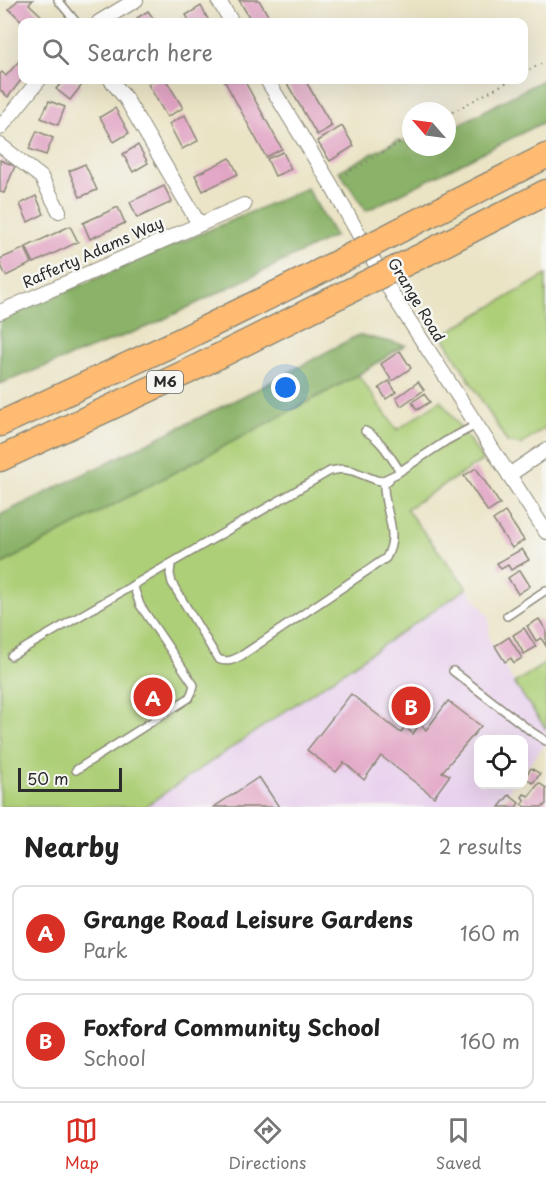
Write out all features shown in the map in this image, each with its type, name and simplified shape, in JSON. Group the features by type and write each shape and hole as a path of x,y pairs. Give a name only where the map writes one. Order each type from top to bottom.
{"highway":[{"name":"M6","path":"0,424 177,342 546,156"},
{"name":"M6","path":"0,459 191,370 546,192"}],"street":[{"path":"106,18 136,0"},
{"path":"218,0 229,18"},
{"path":"2,121 35,84"},
{"path":"114,84 126,99 199,224"},
{"name":"Grange Road","path":"269,84 330,183 394,297 546,532"},
{"path":"0,145 41,177 59,211"},
{"name":"Rafferty Adams Way","path":"0,312 244,205"},
{"path":"509,475 546,450"}],"lane":[{"path":"58,0 73,18"},
{"path":"171,564 172,583 218,659 230,661 242,656 386,558 392,542 392,527 383,492 384,484 446,441 476,424"},
{"path":"365,431 382,445 398,473"},
{"path":"11,656 330,471 342,469 353,471 381,481 398,473"},
{"path":"76,770 189,698 192,692 194,685 140,605 133,585"},
{"path":"507,616 546,590"},
{"path":"453,671 546,741"}],"path":[{"path":"528,71 546,61"},
{"path":"456,111 504,84"},
{"path":"330,183 402,141"}],"shaded area":[{"path":"467,588 489,617 489,640 514,683 546,729 546,743 528,766 528,735 474,735 474,789 510,789 495,807 144,807"}],"green space":[{"path":"546,78 546,121 366,211 339,171 398,140 402,141 402,156 456,156 456,126"},
{"path":"307,188 335,236 152,325 0,384 0,320"},
{"path":"546,275 546,427 521,445 507,442 442,335"},
{"path":"358,335 405,345 358,375 0,565 0,515 264,386"},
{"path":"358,375 397,430 441,400 483,460 406,509 467,588 144,807 0,807 0,565"},
{"path":"546,663 546,729 514,683"}],"building":[{"path":"18,0 33,0 29,4 44,18 19,18 9,9"},
{"path":"239,0 259,0 270,18 250,18"},
{"path":"201,6 207,18 188,18 186,15"},
{"path":"148,11 153,18 137,18"},
{"path":"18,62 18,84 8,97 0,90 0,74 2,72 6,76"},
{"path":"60,84 82,85 70,100 56,89"},
{"path":"148,84 168,84 183,108 167,117"},
{"path":"226,84 246,84 282,149 266,157"},
{"path":"287,84 307,84 332,126 317,135"},
{"path":"49,101 65,107 58,125 41,118"},
{"path":"115,108 129,133 114,142 100,117"},
{"path":"185,115 198,141 182,149 169,124"},
{"path":"342,126 354,146 330,161 317,141"},
{"path":"37,131 53,138 46,155 29,149"},
{"path":"138,145 148,163 133,172 123,154"},
{"path":"283,152 291,169 275,176 267,159"},
{"path":"230,158 238,174 203,191 195,175"},
{"path":"0,160 15,166 4,193 0,192"},
{"path":"85,164 97,190 80,197 69,171"},
{"path":"164,186 172,202 137,218 130,202"},
{"path":"36,196 44,214 28,222 20,204"},
{"path":"118,207 125,223 90,239 83,223"},
{"path":"70,226 78,242 34,263 26,247"},
{"path":"25,248 32,263 6,276 0,259"},
{"path":"400,351 411,368 392,381 381,364"},
{"path":"389,381 396,392 386,399 379,388"},
{"path":"418,382 424,390 401,406 396,398"},
{"path":"424,394 430,402 417,410 412,402"},
{"path":"476,468 500,504 488,512 464,476"},
{"path":"505,512 524,540 512,548 493,520"},
{"path":"522,549 529,560 511,570 508,565 501,569 497,563"},
{"path":"520,570 530,586 518,594 508,578"},
{"path":"539,619 546,630 546,646 541,638 536,641 527,626"},
{"path":"524,628 536,647 524,654 513,635"},
{"path":"509,637 522,658 514,663 511,658 505,662 495,646"},
{"path":"351,694 401,733 405,726 413,734 420,723 426,730 448,701 481,726 442,772 450,775 434,797 381,756 364,780 344,762 336,772 307,750"},
{"path":"531,768 540,774 533,783 528,779"},
{"path":"259,777 279,807 214,807"},
{"path":"539,783 546,788 546,804 543,807 526,807 522,804 525,801 522,797 524,794 529,796"},
{"path":"509,795 519,803 516,807 499,807"}],"place":[{"name":"Grange Road Leisure Gardens","path":"153,697"},
{"name":"Foxford Community School","path":"411,706"}]}
